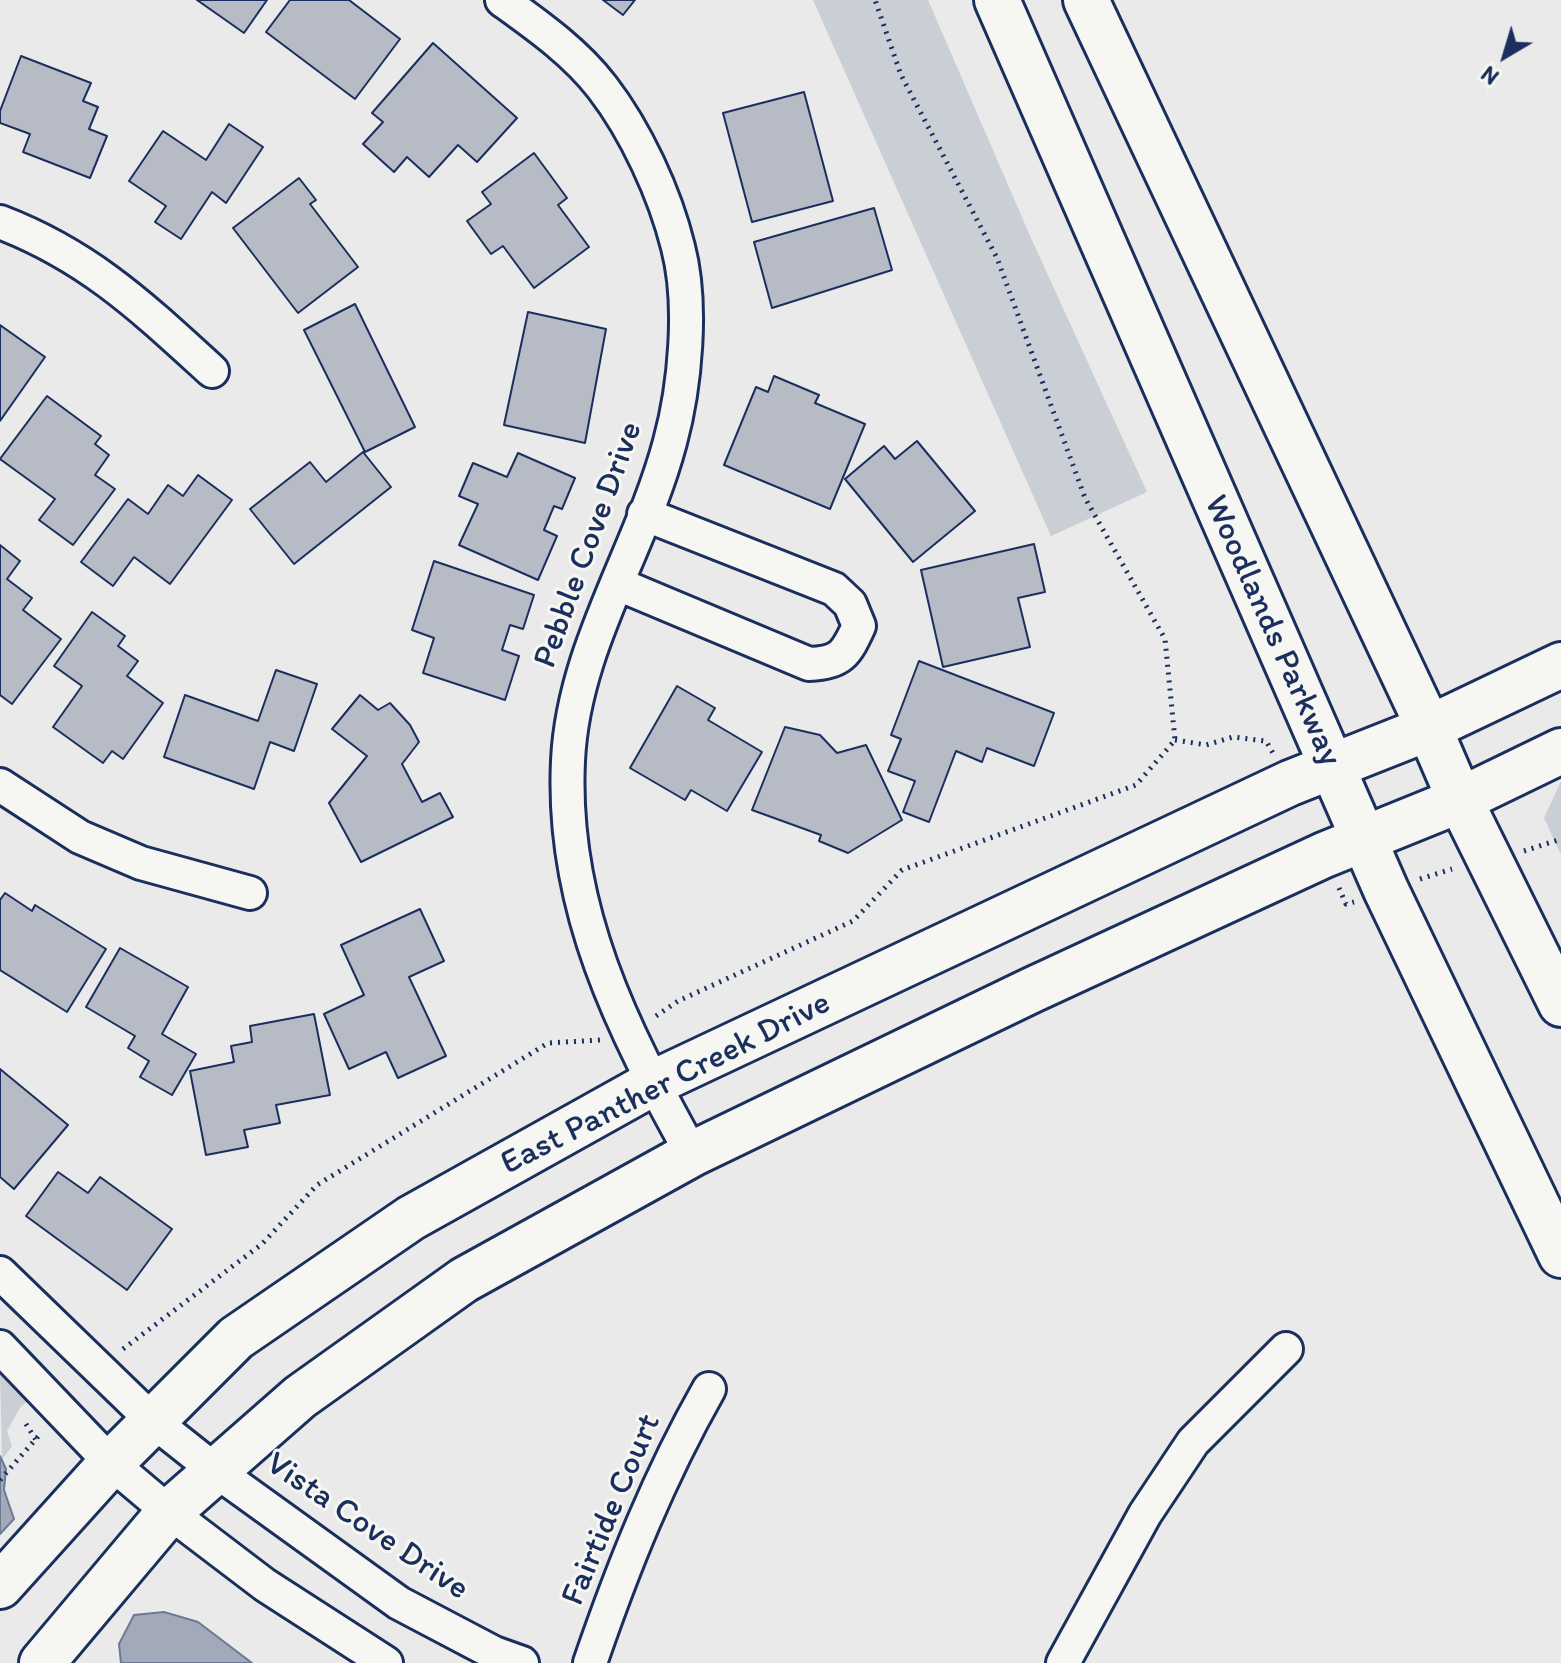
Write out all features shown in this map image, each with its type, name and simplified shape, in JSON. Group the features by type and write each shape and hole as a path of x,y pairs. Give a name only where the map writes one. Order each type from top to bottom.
{"street":[{"name":"Pebble Cove Drive","path":"502,0 560,43 602,87 658,191 679,249 684,307 684,372 670,443 575,696 568,759 567,828 577,892 590,941 653,1083 692,1154"},
{"name":"Woodlands Parkway","path":"997,0 1363,839 1561,1255"},
{"path":"1086,0 1429,728 1460,800 1561,1004"},
{"path":"0,222 46,240 92,268 212,371"},
{"path":"618,584 809,664 830,663 839,657 847,650 859,626 850,604 834,589 644,514"},
{"name":"East Panther Creek Drive","path":"0,1586 111,1463 236,1338 411,1218 653,1083 1331,766 1429,728 1561,665"},
{"path":"42,1663 169,1512 300,1397 464,1280 692,1154 1032,990 1363,839 1460,800 1561,751"},
{"path":"0,785 92,843 141,863 250,893"},
{"name":"Vista Cove Drive","path":"0,1273 153,1421 216,1471 399,1603 494,1653 522,1663"},
{"path":"0,1347 111,1463 169,1512 265,1585 386,1663"},
{"path":"1063,1663 1145,1514 1193,1442 1286,1349"},
{"name":"Fairtide Court","path":"590,1663 626,1559 672,1453 709,1389"}],"path":[{"path":"97,1369 262,1244 317,1185 548,1043 589,1043 631,1033 678,1001 853,921 902,870 1136,785 1175,740 1165,639 1085,498 997,258 901,75 875,0"},
{"path":"0,1480 59,1408"}],"shaded area":[{"path":"813,0 928,0 1031,238 1147,492 1051,536"},
{"path":"1561,781 1561,855 1544,818"},
{"path":"0,1370 31,1399 21,1406 7,1431 12,1446 2,1460"}],"water":[{"path":"0,1456 6,1469 4,1490 14,1519 0,1534"},
{"path":"164,1612 198,1622 252,1663 121,1663 119,1644 134,1615"}],"building":[{"path":"197,0 267,0 244,33"},
{"path":"290,0 349,0 400,39 355,99 266,32"},
{"path":"603,0 635,0 623,15"},
{"path":"433,43 517,118 477,162 458,145 429,177 407,157 394,172 363,144 383,122 372,113"},
{"path":"21,56 91,83 83,101 98,107 89,129 107,136 90,178 23,152 30,134 0,123 0,111"},
{"path":"804,92 833,201 752,222 723,113"},
{"path":"229,124 263,147 226,203 212,192 181,239 155,222 166,206 129,181 163,131 206,160"},
{"path":"534,153 567,198 558,205 589,247 534,288 503,246 491,254 467,221 491,204 482,192"},
{"path":"299,178 316,200 310,204 358,267 298,313 233,228"},
{"path":"874,208 892,270 772,308 754,242"},
{"path":"355,304 415,427 365,452 304,330"},
{"path":"528,312 606,329 585,443 504,425"},
{"path":"0,325 45,357 0,421"},
{"path":"774,376 819,395 815,403 865,424 830,509 724,465 756,387 768,392"},
{"path":"47,396 101,436 95,444 109,455 95,475 115,489 73,545 39,520 55,499 0,459"},
{"path":"917,441 975,511 913,562 845,479 884,446 895,459"},
{"path":"363,452 391,487 294,564 250,509 310,462 326,482"},
{"path":"518,453 575,478 562,509 554,506 544,530 557,536 538,580 459,545 478,504 459,496 473,463 507,477"},
{"path":"198,475 232,500 170,584 134,557 113,586 81,562 128,499 148,514 168,485 183,496"},
{"path":"1034,544 1045,592 1018,598 1030,647 943,667 921,570"},
{"path":"0,545 20,561 7,579 32,598 23,610 61,639 12,704 0,695"},
{"path":"434,561 534,595 523,629 510,625 502,650 519,656 505,700 423,673 434,638 412,630"},
{"path":"92,612 125,636 118,646 138,661 127,676 163,703 123,759 112,751 103,763 53,727 82,686 54,666"},
{"path":"919,661 1054,713 1034,766 987,748 982,762 956,751 929,822 903,812 915,781 888,771 901,739 891,735"},
{"path":"276,670 317,684 294,751 270,742 254,789 164,757 185,695 258,721"},
{"path":"677,686 715,708 708,720 762,752 727,811 691,790 685,800 630,768"},
{"path":"360,695 378,710 390,703 410,725 419,742 402,764 422,802 440,793 453,817 361,862 329,803 367,756 332,729"},
{"path":"785,727 820,735 837,753 866,745 902,820 848,853 819,841 821,835 752,810"},
{"path":"5,893 32,911 35,905 106,949 67,1012 0,970 0,900"},
{"path":"420,909 444,961 409,977 446,1056 398,1078 386,1052 349,1069 324,1014 364,995 341,945"},
{"path":"120,948 188,987 162,1034 196,1054 172,1095 140,1077 149,1061 128,1048 135,1036 86,1007"},
{"path":"314,1014 330,1095 276,1105 280,1123 244,1130 248,1147 206,1155 190,1071 234,1062 231,1046 252,1042 250,1026"},
{"path":"0,1069 68,1125 14,1189 0,1177"},
{"path":"58,1172 88,1193 100,1177 172,1229 127,1290 26,1216"}]}
